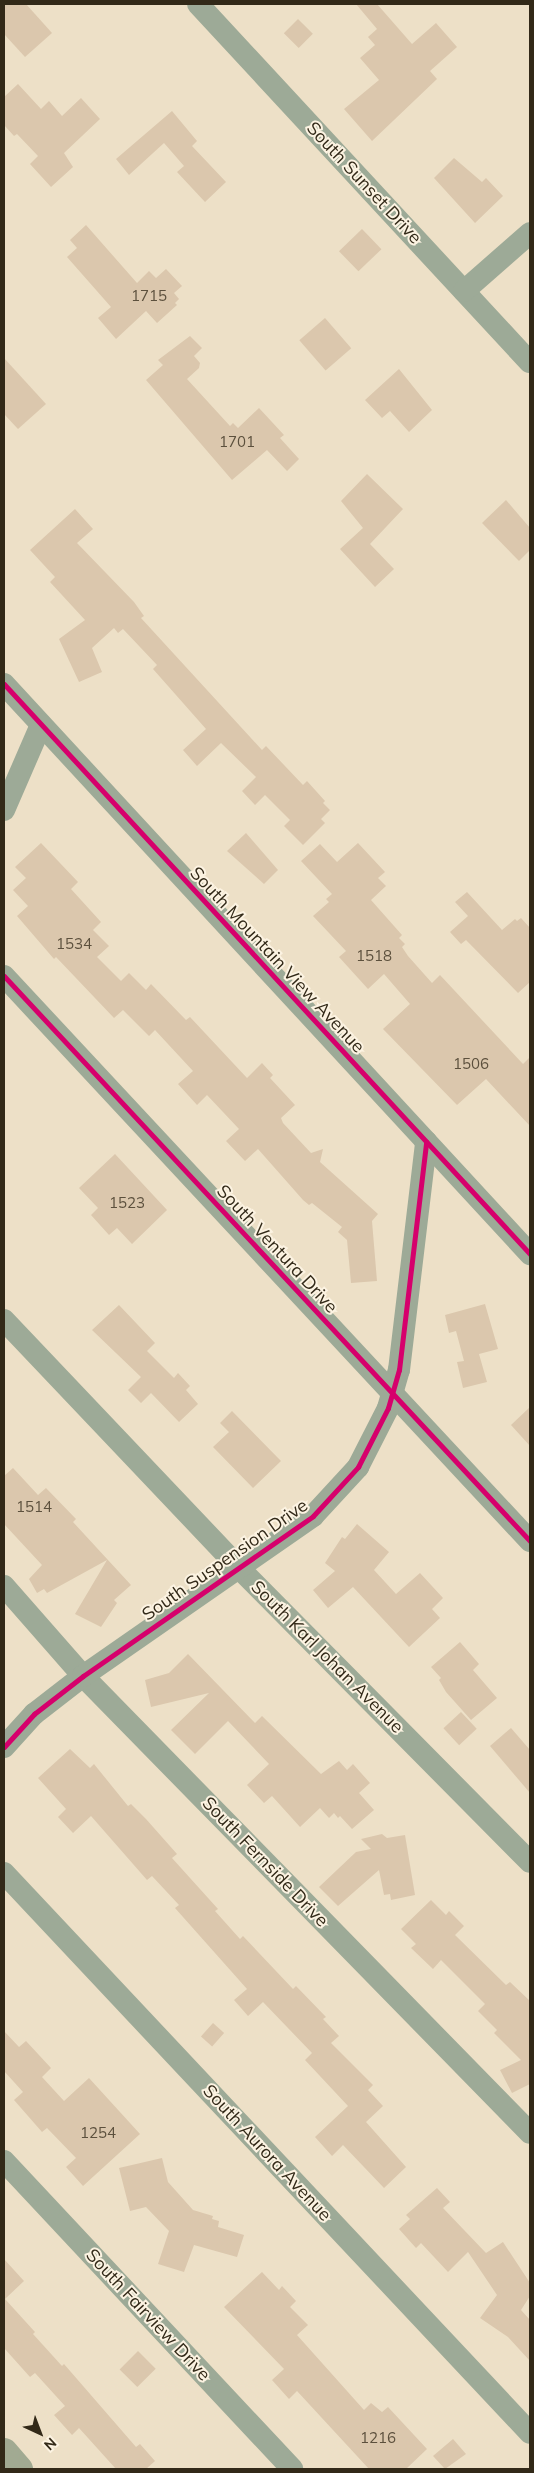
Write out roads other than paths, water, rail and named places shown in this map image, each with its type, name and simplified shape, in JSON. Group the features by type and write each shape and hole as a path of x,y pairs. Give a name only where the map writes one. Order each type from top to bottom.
{"main road":[{"path":"4,2452 19,2469"}],"street":[{"name":"South Sunset Drive","path":"198,4 530,362"},
{"path":"464,291 530,233"},
{"name":"South Mountain View Avenue","path":"4,684 530,1254"},
{"path":"4,810 41,724"},
{"name":"South Ventura Drive","path":"4,976 530,1541"},
{"name":"South Suspension Drive","path":"4,1747 34,1714 83,1676 240,1569 313,1516 332,1498 358,1467 372,1444 393,1394 399,1370 426,1142"},
{"name":"South Karl Johan Avenue","path":"4,1320 240,1569 530,1862"},
{"name":"South Fernside Drive","path":"4,1586 83,1676 530,2133"},
{"name":"South Aurora Avenue","path":"4,1873 530,2433"},
{"name":"South Fairview Drive","path":"4,2161 292,2469"}]}
